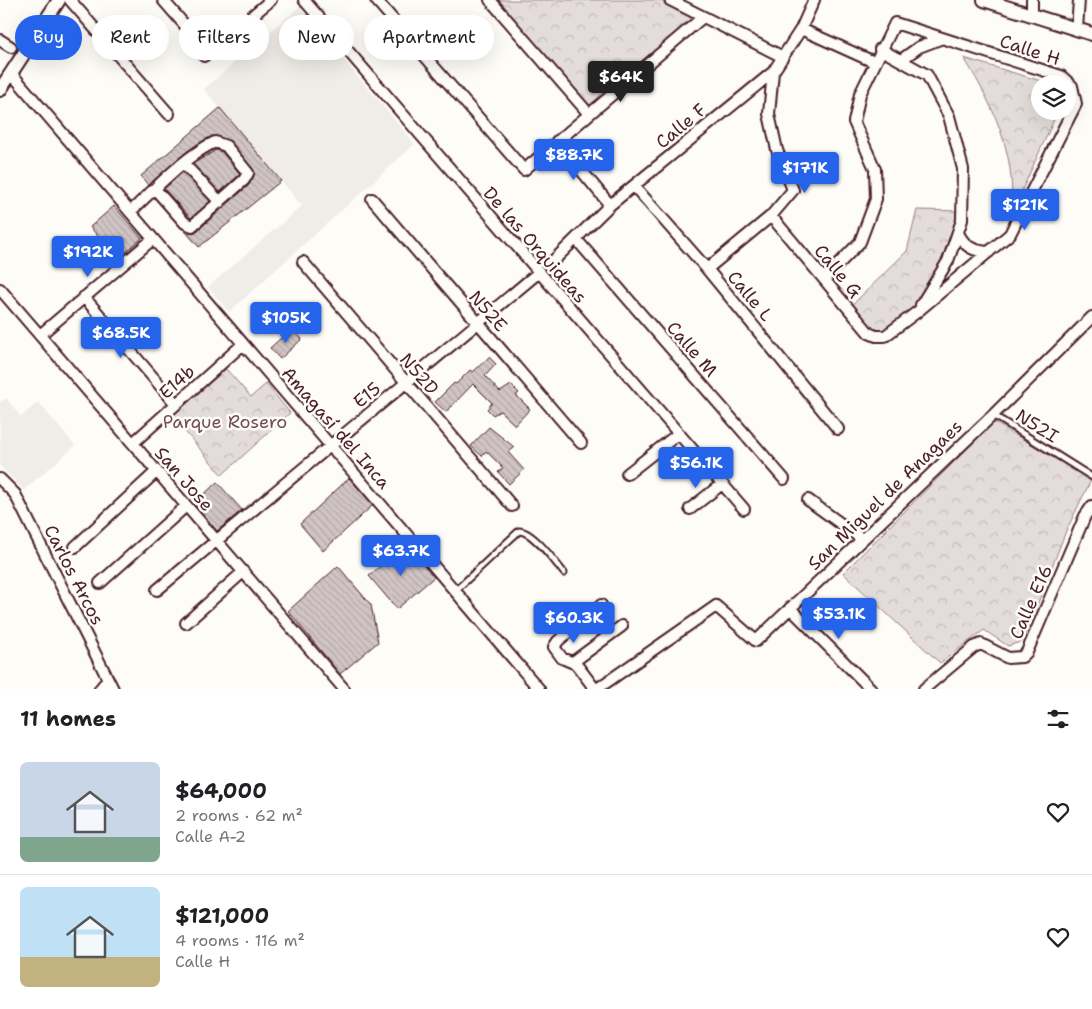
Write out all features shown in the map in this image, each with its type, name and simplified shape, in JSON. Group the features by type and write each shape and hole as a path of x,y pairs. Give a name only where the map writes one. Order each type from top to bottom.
{"street":[{"path":"0,90 59,0"},
{"path":"70,0 169,114"},
{"path":"163,0 206,54 260,4 271,0"},
{"name":"De las Orquideas","path":"304,0 538,273 744,509"},
{"path":"376,0 524,170 703,18"},
{"path":"490,0 589,114"},
{"path":"670,0 783,57"},
{"name":"Calle F","path":"550,264 610,205 773,72 801,29 814,0"},
{"path":"1032,0 1032,16"},
{"path":"1077,29 1079,0"},
{"path":"991,1 1032,16 1092,34"},
{"name":"Calle H","path":"880,49 895,23 940,39 1061,76 1067,80 1075,92 1076,104 1010,234 917,312 885,336"},
{"path":"801,29 874,62"},
{"path":"901,60 919,46 940,39"},
{"path":"0,40 12,47"},
{"path":"824,280 860,242 876,199 875,169 854,122 860,94 880,49 927,75 949,116 963,169 962,220 958,233 948,261 917,312"},
{"path":"707,269 771,216 792,190 777,150 769,114 773,72"},
{"name":"Amagasí del Inca","path":"11,73 242,345 539,689"},
{"path":"557,141 610,205"},
{"path":"130,212 155,189 184,164 216,142 226,146 248,173 244,180 192,226 185,223 155,189"},
{"path":"184,164 220,202"},
{"name":"Calle L","path":"634,186 707,269 838,429"},
{"name":"N52E","path":"372,199 477,324 581,443"},
{"name":"Calle G","path":"771,216 869,333 876,336 885,336"},
{"path":"958,233 963,243 975,251 989,252"},
{"path":"40,335 153,239"},
{"name":"Calle M","path":"576,239 784,479"},
{"name":"N52D","path":"303,262 405,384 512,506"},
{"name":"E15","path":"158,590 538,273"},
{"name":"San Jose","path":"0,289 344,689"},
{"path":"84,297 176,404"},
{"name":"San Miguel de Anagaes","path":"596,689 716,606 756,641 993,415 1092,317"},
{"name":"E14b","path":"133,443 242,345"},
{"path":"627,474 678,434"},
{"path":"75,547 157,471"},
{"name":"Carlos Arcos","path":"0,479 16,494 113,689"},
{"path":"690,509 722,484"},
{"path":"808,500 862,539"},
{"path":"100,583 186,506"},
{"name":"Calle E16","path":"924,689 974,647 981,644 1008,658 1022,657 1027,652 1085,516 1092,506"},
{"path":"186,623 243,572"},
{"path":"596,689 573,662 562,658 555,650 555,644 601,605"},
{"path":"790,608 871,689"},
{"path":"573,662 622,626"},
{"path":"100,689 108,679"}],"lane":[{"name":"N52I","path":"993,415 1092,477"},
{"path":"455,591 519,531 525,531 532,537 564,573"}],"shaded area":[{"path":"299,7 306,15 290,15"},
{"path":"279,24 279,60 344,60 415,144 229,312 208,287 302,206 204,89 238,60 269,60 269,33"},
{"path":"6,398 21,417 38,402 75,446 24,490 0,466 0,402"}],"green space":[{"path":"490,0 670,0 703,17 589,114"},
{"path":"964,58 1031,78 1031,120 1054,120 1012,212 1011,174 1007,154 993,111"},
{"path":"917,210 962,211 919,314 897,334 871,333 849,308 907,251"},
{"name":"Parque Rosero","path":"226,369 251,397 266,384 290,413 222,475 172,416"},
{"path":"994,422 1091,480 1066,531 1023,641 1008,646 984,630 940,663 843,573"}],"building":[{"path":"220,108 281,181 199,247 185,231 193,233 197,231 249,185 254,176 253,169 231,142 217,136 212,136 189,150 148,185 141,176"},
{"path":"216,150 222,152 240,174 220,192 193,164"},
{"path":"183,172 210,201 191,218 164,189"},
{"path":"114,206 142,238 118,259 90,227"},
{"path":"292,328 302,339 280,359 270,348"},
{"path":"489,357 496,364 485,376 500,392 511,385 519,393 516,395 530,409 515,425 500,411 493,415 487,409 492,403 473,384 446,412 435,402 454,383 456,384 470,370 473,372"},
{"path":"489,427 514,447 508,452 524,470 509,484 498,472 503,468 486,451 482,456 471,446"},
{"path":"349,478 373,505 323,551 300,524"},
{"path":"217,482 242,510 217,531 194,504"},
{"path":"405,544 434,577 397,609 369,576"},
{"path":"338,566 371,605 378,642 340,674 288,611"}]}
